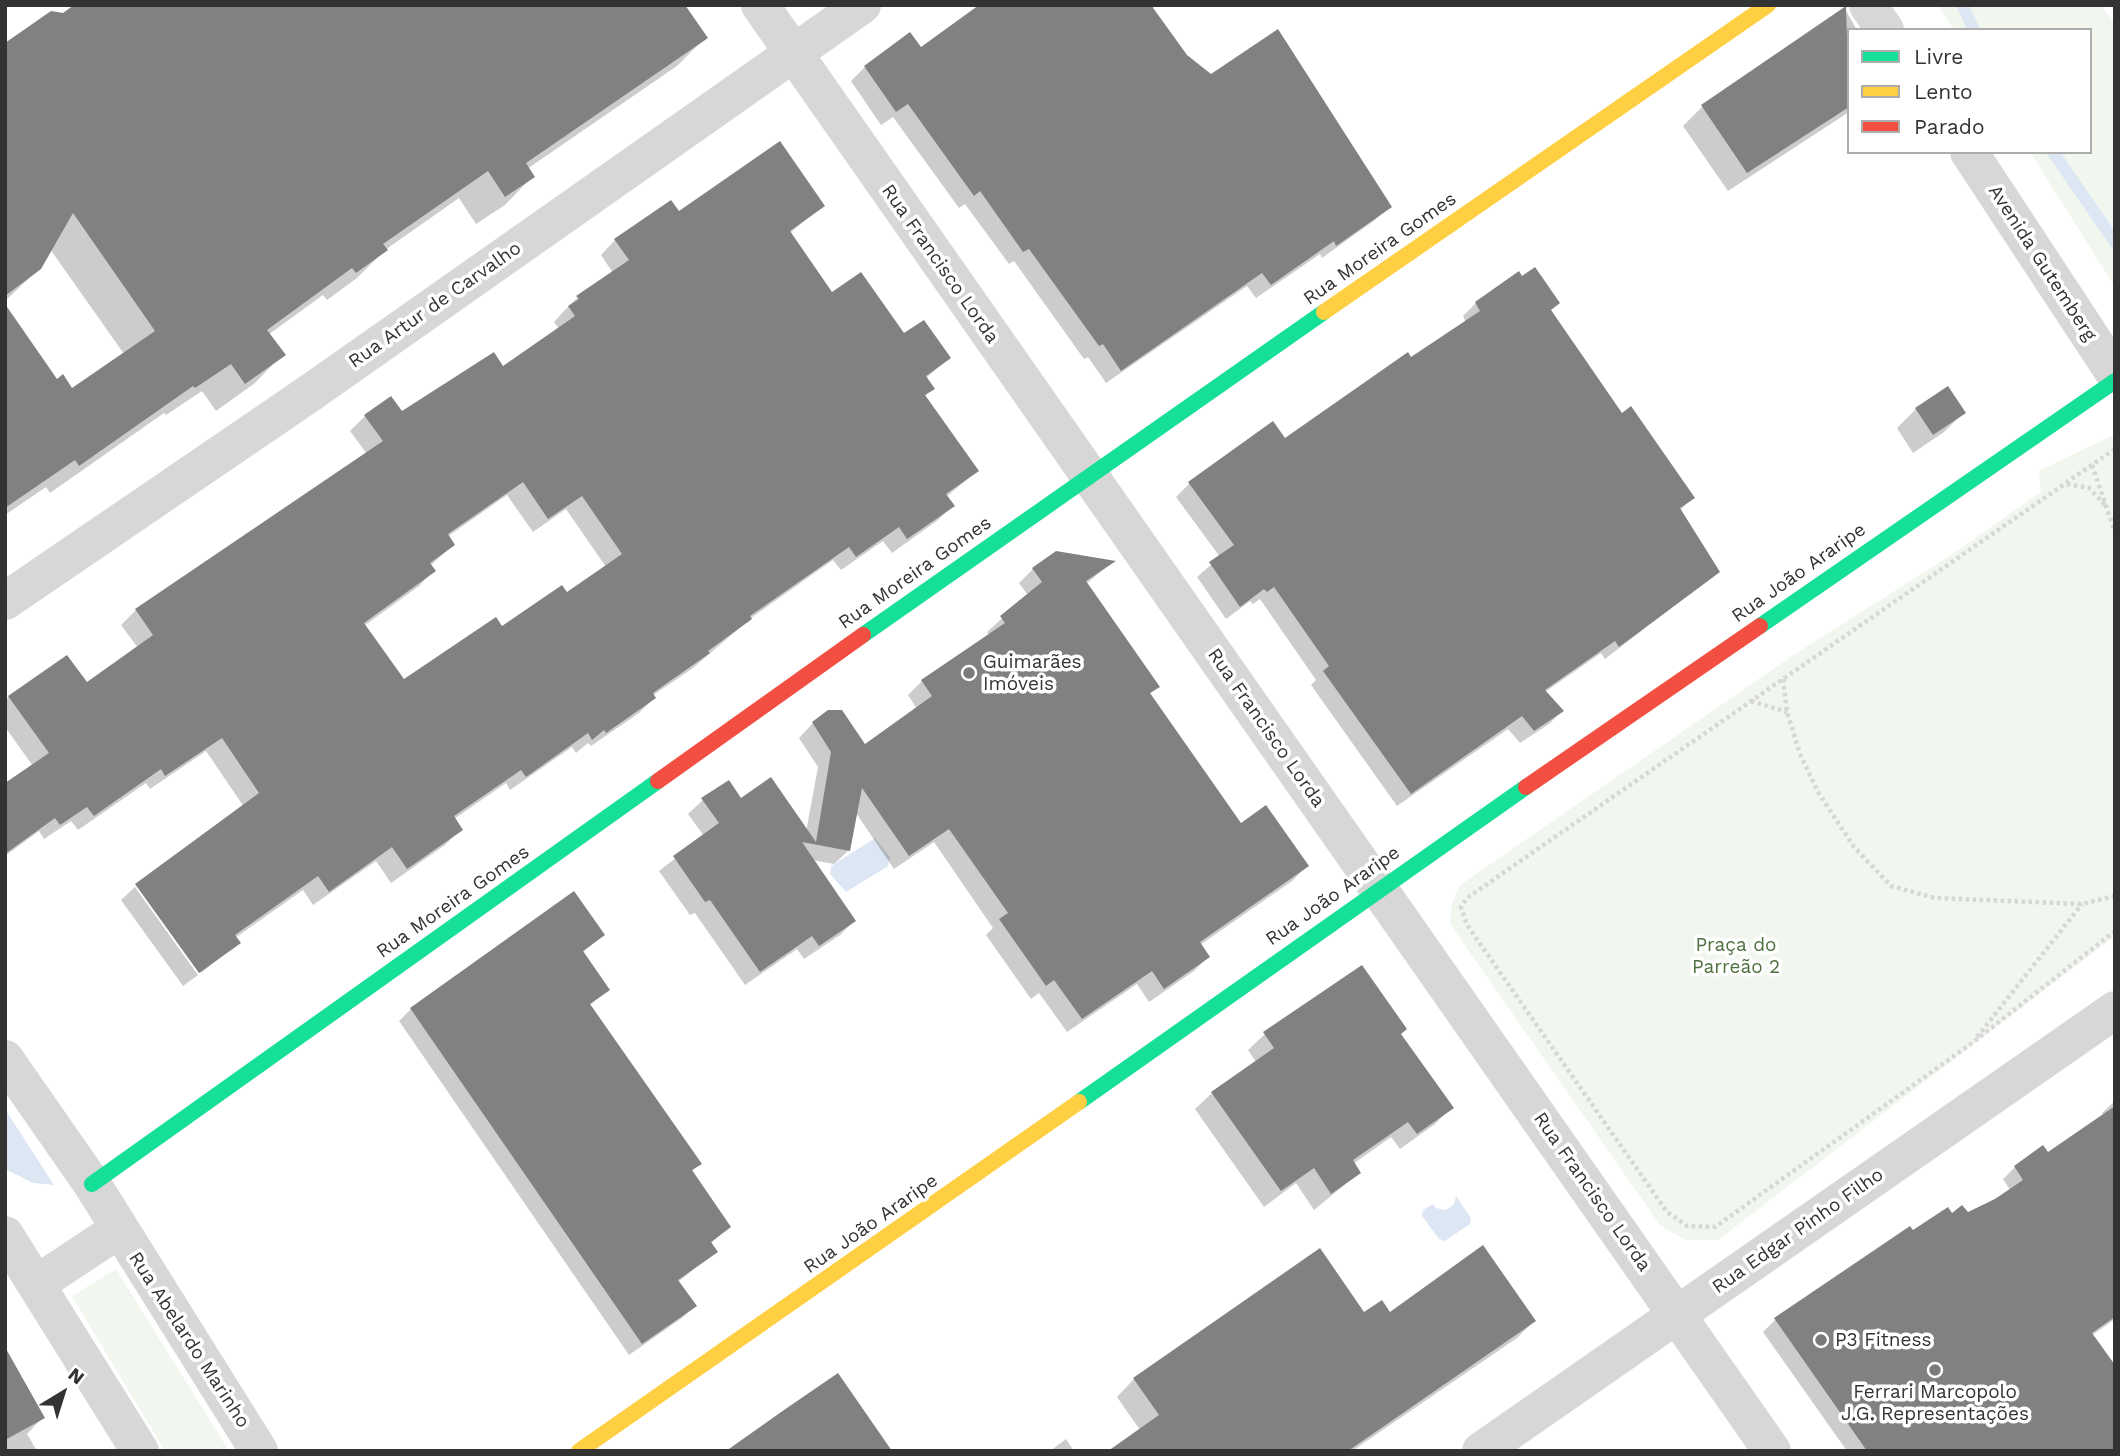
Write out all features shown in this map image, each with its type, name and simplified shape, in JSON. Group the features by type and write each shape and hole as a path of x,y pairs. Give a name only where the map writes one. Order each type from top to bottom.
{"street":[{"name":"Rua Francisco Lorda","path":"760,5 1087,476 1772,1451"},
{"name":"Rua Artur de Carvalho","path":"5,601 310,393 862,5"},
{"name":"Rua Moreira Gomes","path":"92,1184 1087,476 1768,5"},
{"path":"1868,5 1884,28"},
{"name":"Avenida Gutemberg","path":"1970,154 2115,374"},
{"name":"Rua João Araripe","path":"579,1451 897,1232 1379,888 2115,381"},
{"name":"Rua Edgar Pinho Filho","path":"1480,1451 2115,1010"},
{"name":"Rua Abelardo Marinho","path":"5,1059 92,1184 118,1230 259,1451"},
{"name":"Rua Abelardo Marinho","path":"38,1283 118,1230"},
{"path":"5,1235 38,1283 140,1451"}],"path":[{"path":"2115,449 1467,898 1461,907 1467,925 1667,1212 1687,1226 1715,1227 1972,1043 2115,931"},
{"path":"2092,466 2115,532"},
{"path":"2067,484 2089,488 2106,505"},
{"path":"1783,679 1787,712 1800,754 1818,792 1854,847 1891,886 1935,898 2082,904 2115,896"},
{"path":"1751,701 1787,712"},
{"path":"1972,1043 2082,904"}],"green space":[{"path":"1938,5 2101,5 2115,23 2115,287 2031,154 2092,154 2092,28 1953,28"},
{"name":"Praça do Parreão 2","path":"2115,434 2115,936 1718,1240 1685,1240 1660,1225 1450,924 1452,903 1460,885 1795,654 1945,559 2041,492 2039,471"},
{"path":"116,1269 229,1451 165,1451 72,1296"}],"shaded area":[{"path":"875,838 890,857 888,866 846,892 830,874 831,866"},
{"path":"5,1109 54,1185 33,1183 5,1169"},
{"path":"1456,1196 1471,1218 1470,1224 1445,1241 1439,1239 1422,1216 1423,1210 1433,1204 1436,1208 1446,1210 1454,1204"}],"building":[{"path":"74,5 685,5 708,38 526,163 535,177 505,197 488,171 383,244 388,250 356,273 352,268 267,330 286,355 245,384 231,364 195,388 193,386 79,466 75,460 5,508 5,304 57,379 63,374 72,388 155,331 73,213 41,269 5,296 5,43 51,11 63,13"},
{"path":"979,5 1151,5 1187,55 1211,74 1278,29 1392,207 1336,246 1334,241 1271,285 1262,273 1121,371 1103,344 1099,346 1029,249 1023,252 980,191 974,196 908,104 896,112 864,66 910,32 921,47"},
{"path":"1846,6 1847,108 1747,173 1701,105"},
{"path":"780,141 825,206 790,231 832,292 861,272 904,333 924,320 951,358 926,376 935,389 925,395 979,471 946,494 955,506 907,539 899,527 856,557 849,547 750,616 752,619 708,651 710,653 653,693 656,698 606,733 604,730 592,740 588,733 526,777 521,770 454,816 463,830 407,869 392,847 329,892 318,876 235,935 241,943 199,973 135,884 259,793 222,738 165,776 161,769 94,816 87,807 60,825 55,818 5,854 5,783 49,753 8,696 67,655 87,682 153,635 135,609 383,441 364,415 391,396 402,411 494,352 503,366 575,316 568,306 579,299 576,296 629,260 614,239 671,200 679,211","holes":["523,482 548,519 582,496 622,554 567,592 562,585 502,626 496,617 404,679 364,623 436,571 430,563 455,545 448,534"]},
{"path":"1535,267 1560,303 1551,310 1622,413 1631,406 1695,498 1680,508 1720,572 1619,647 1615,641 1545,690 1564,711 1534,731 1522,716 1411,794 1323,671 1329,666 1274,587 1267,592 1264,589 1240,607 1209,562 1234,545 1188,482 1273,421 1285,438 1408,352 1411,357 1480,311 1475,302 1519,271 1522,276"},
{"path":"1948,386 1966,413 1933,435 1915,408"},
{"path":"1056,551 1116,561 1086,581 1160,687 1150,693 1241,823 1266,805 1309,866 1200,942 1210,957 1164,989 1152,971 1082,1019 1054,980 1046,986 999,919 1008,913 949,829 909,856 862,788 850,851 802,842 856,921 819,946 812,936 760,972 710,900 705,902 673,856 719,823 701,798 729,780 741,798 771,777 816,842 831,752 812,722 828,710 842,710 865,744 932,696 921,680 1005,623 1000,616 1042,582 1032,568"},
{"path":"574,891 605,935 583,951 610,990 590,1004 702,1164 692,1170 731,1227 711,1242 718,1252 678,1280 697,1306 642,1344 410,1008"},
{"path":"1362,965 1407,1029 1401,1034 1454,1108 1417,1134 1408,1122 1353,1160 1361,1173 1331,1194 1314,1168 1281,1191 1211,1092 1274,1048 1263,1032"},
{"path":"2115,1106 2115,1317 2092,1333 2115,1365 2115,1451 1867,1451 1774,1318 1910,1226 1913,1230 1948,1207 1952,1213 1962,1205 1968,1212 1995,1199 2023,1180 2014,1166 2043,1145 2048,1152"},
{"path":"1483,1245 1536,1321 1348,1451 1108,1451 1159,1415 1133,1378 1320,1248 1364,1312 1382,1300 1390,1312"},
{"path":"5,1347 45,1418 5,1440"},
{"path":"838,1373 892,1451 726,1451 784,1410"}],"waterway":[{"path":"1962,5 1973,28"},
{"path":"2054,154 2115,242"}],"traffic: fast":[{"path":"863,635 1324,312"},
{"path":"1760,626 2115,381"},
{"path":"92,1184 658,781"},
{"path":"1079,1102 1526,787"}],"traffic: slow":[{"path":"1324,312 1768,5"},
{"path":"579,1451 1079,1102"}],"traffic: jam":[{"path":"1526,787 1760,626"},
{"path":"658,781 863,635"}],"place":[{"name":"Guimarães Imóveis","path":"969,673"},
{"name":"P3 Fitness","path":"1821,1340"},
{"name":"Ferrari Marcopolo J.G. Representações","path":"1935,1370"}]}
